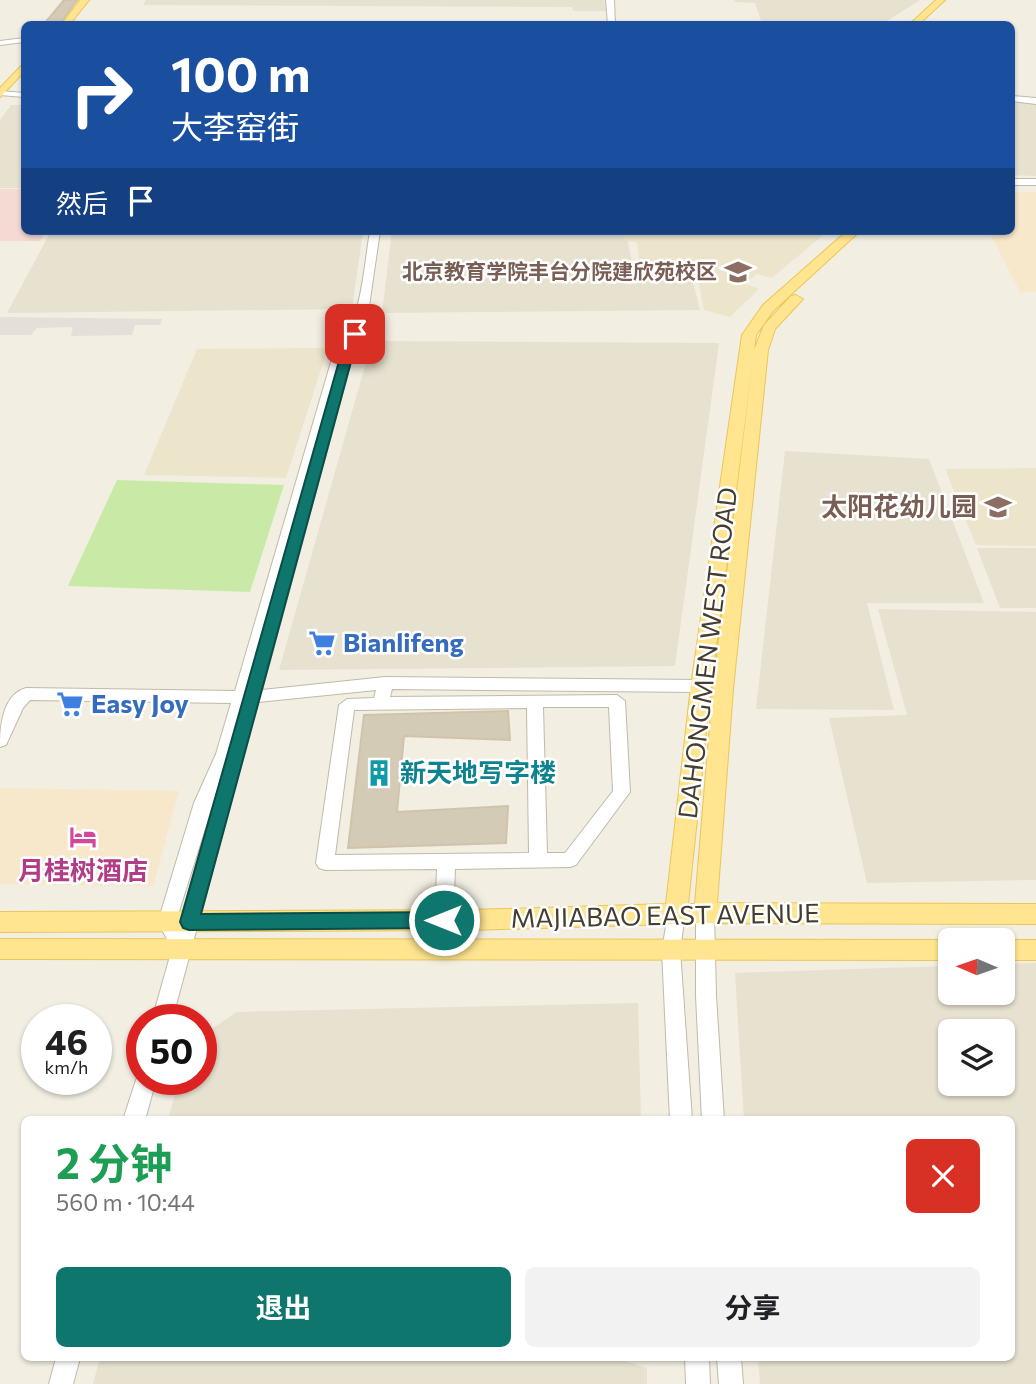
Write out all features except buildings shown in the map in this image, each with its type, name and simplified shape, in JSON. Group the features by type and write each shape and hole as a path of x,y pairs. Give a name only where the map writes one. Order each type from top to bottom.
{"main road":[{"path":"60,21 77,0"},
{"path":"68,21 85,0"},
{"path":"905,21 929,0"},
{"path":"917,21 941,0"},
{"path":"4,95 21,70"},
{"path":"4,95 21,81"},
{"name":"DAHONGMEN WEST ROAD","path":"676,914 701,686 749,335 768,308 850,235"},
{"name":"DAHONGMEN WEST ROAD","path":"705,913 723,689 764,337 782,312 867,235"},
{"name":"MAJIABAO EAST AVENUE","path":"0,922 444,920 705,913 1036,914"},
{"path":"0,949 938,950"},
{"path":"1015,950 1036,950"}],"street":[{"path":"610,0 612,21"},
{"path":"0,43 21,40"},
{"path":"1015,98 1036,100"},
{"path":"1015,182 1036,182"},
{"path":"167,1004 182,950 178,922 349,347 361,320 374,235"},
{"path":"0,741 16,705 26,694 246,697 384,683 701,686"},
{"path":"381,704 384,683"},
{"path":"617,701 622,792 570,860 325,863 348,705 535,702 617,701"},
{"path":"535,702 538,860"},
{"path":"444,920 446,861"},
{"name":"DAHONGMEN WEST ROAD","path":"705,913 706,996 713,1116"},
{"name":"DAHONGMEN WEST ROAD","path":"676,914 671,950 681,1116"},
{"path":"135,1116 142,1095"},
{"path":"61,1384 67,1361"},
{"path":"697,1361 698,1384"},
{"path":"729,1361 731,1384"}],"shaded area":[{"path":"146,0 604,0 606,11 573,11 572,7 143,5"},
{"path":"734,0 920,0 887,21 761,21 755,3"},
{"path":"1015,99 1036,101 1036,176 1015,175"},
{"path":"11,105 21,105 21,188 0,188 0,120"},
{"path":"0,189 21,189 21,235 44,235 40,241 0,241"},
{"path":"1015,192 1036,192 1036,292 1020,292 991,235 1015,235"},
{"path":"49,235 362,235 352,309 7,313"},
{"path":"392,235 627,235 635,279 692,278 700,310 382,313"},
{"name":"北京教育学院丰台分院建欣苑校区","path":"625,235 823,235 772,278 756,274 746,284 759,289 730,317 704,310 696,269 640,269 637,242 624,241"},
{"path":"0,317 162,319 160,325 135,325 132,335 71,336 73,327 37,328 31,335 0,335"},
{"path":"372,341 719,343 675,666 279,670"},
{"path":"328,348 286,478 144,475 197,349"},
{"path":"785,451 929,459 984,603 867,603 894,710 756,709"},
{"name":"太阳花幼儿园","path":"1036,468 1036,546 976,545 945,469"},
{"path":"977,548 1036,548 1036,608 1000,608"},
{"path":"878,609 1036,612 1036,880 867,883 829,718 907,715"},
{"name":"月桂树酒店","path":"0,788 179,791 153,886 0,884"},
{"path":"1036,963 1036,1384 760,1384 758,1361 1015,1361 1015,1116 744,1116 735,973 938,966 938,1005 1015,1005 1015,964"},
{"path":"638,1003 641,1116 169,1116 175,1095 217,1095 217,1025 237,1012"},
{"path":"99,1361 625,1361 647,1368 647,1384 93,1384"}],"green space":[{"path":"117,480 284,485 250,592 68,586"}],"place":[{"name":"北京教育学院丰台分院建欣苑校区","path":"738,272"},
{"name":"太阳花幼儿园","path":"998,507"},
{"name":"Bianlifeng","path":"322,643"},
{"name":"Easy Joy","path":"70,704"},
{"name":"新天地写字楼","path":"379,773"},
{"name":"月桂树酒店","path":"83,837"}],"route":[{"path":"355,334 349,347 189,922 444,920"}]}
